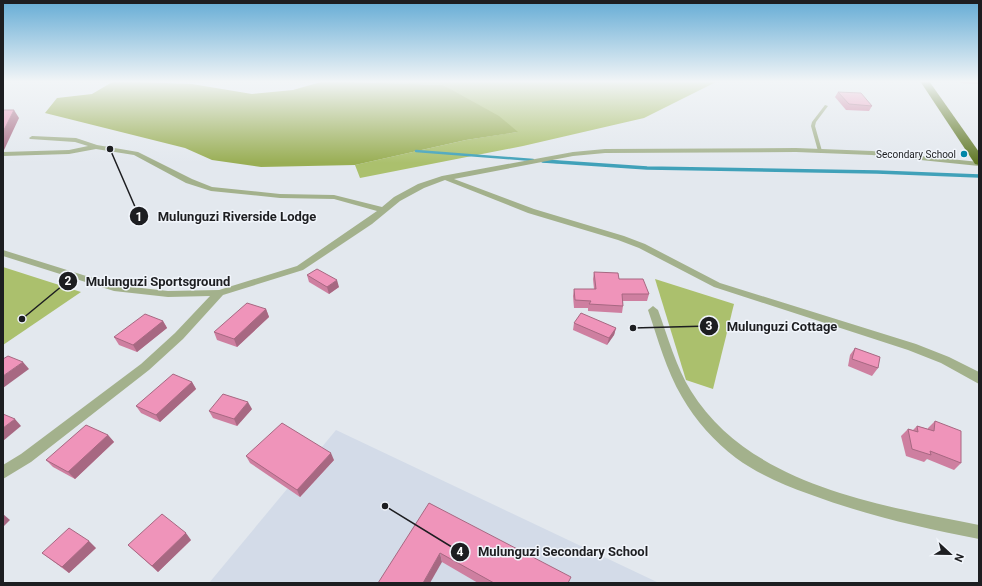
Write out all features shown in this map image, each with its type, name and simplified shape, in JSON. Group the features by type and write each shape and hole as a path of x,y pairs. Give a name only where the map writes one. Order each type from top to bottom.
{"highway":[{"path":"942,108 978,159"}],"street":[{"path":"32,138 76,140 87,142 96,147"},
{"path":"3,154 69,152 96,147 136,153 189,181 211,189 280,196 334,197 383,210"},
{"path":"3,253 114,288 168,294 219,293 300,268 325,252 397,199 421,186 445,178 598,151 820,151 978,159"},
{"path":"445,178 531,211 621,238 642,246 717,285 912,347 945,360 973,374 979,380"},
{"path":"3,473 26,458 145,367 179,336 219,293"},
{"path":"653,310 680,381 692,403 712,427 748,459 793,481 857,502 979,532"}],"lane":[{"path":"820,151 813,126 814,122 824,108"}],"shaded area":[{"path":"336,430 659,583 209,583"}],"green space":[{"path":"49,108 485,108 499,116 518,132 466,140 355,165 261,167 212,160 185,148 45,113"},
{"path":"480,108 663,108 644,118 523,146 360,178 355,165 466,140 517,132"},
{"path":"3,267 81,292 3,345"},
{"path":"655,279 734,304 713,389 686,380"}],"building":[{"path":"3,110 14,110 3,132"},
{"path":"317,269 337,280 327,287 307,275"},
{"path":"594,272 618,273 619,279 643,279 649,294 622,294 623,306 589,304 591,301 575,300 574,289 596,289"},
{"path":"247,303 266,309 234,339 214,332"},
{"path":"581,313 616,328 609,338 574,323"},
{"path":"145,314 163,321 133,345 114,337"},
{"path":"855,348 880,357 878,368 852,359"},
{"path":"8,356 23,362 3,376 3,359"},
{"path":"173,374 192,382 156,415 136,406"},
{"path":"223,394 248,402 234,419 209,411"},
{"path":"3,414 15,419 3,428"},
{"path":"935,421 961,431 961,463 930,451 931,455 912,449 908,429 918,432 917,426 934,431"},
{"path":"282,423 331,453 297,490 246,456"},
{"path":"86,425 108,435 68,472 46,460"},
{"path":"429,503 571,577 568,583 494,583 440,553 423,583 378,583"},
{"path":"162,514 186,533 152,566 128,545"},
{"path":"69,528 89,541 62,567 42,553"}],"waterway":[{"path":"416,151 533,160"},
{"path":"542,161 556,162"},
{"path":"543,161 556,162"},
{"path":"556,162 647,168 877,172 979,176"}],"place":[{"name":"Mulunguzi Riverside Lodge","path":"110,149"},
{"name":"Secondary School","path":"964,154"},
{"name":"Mulunguzi Sportsground","path":"22,319"},
{"name":"Mulunguzi Cottage","path":"633,328"},
{"name":"Mulunguzi Secondary School","path":"385,506"}]}
